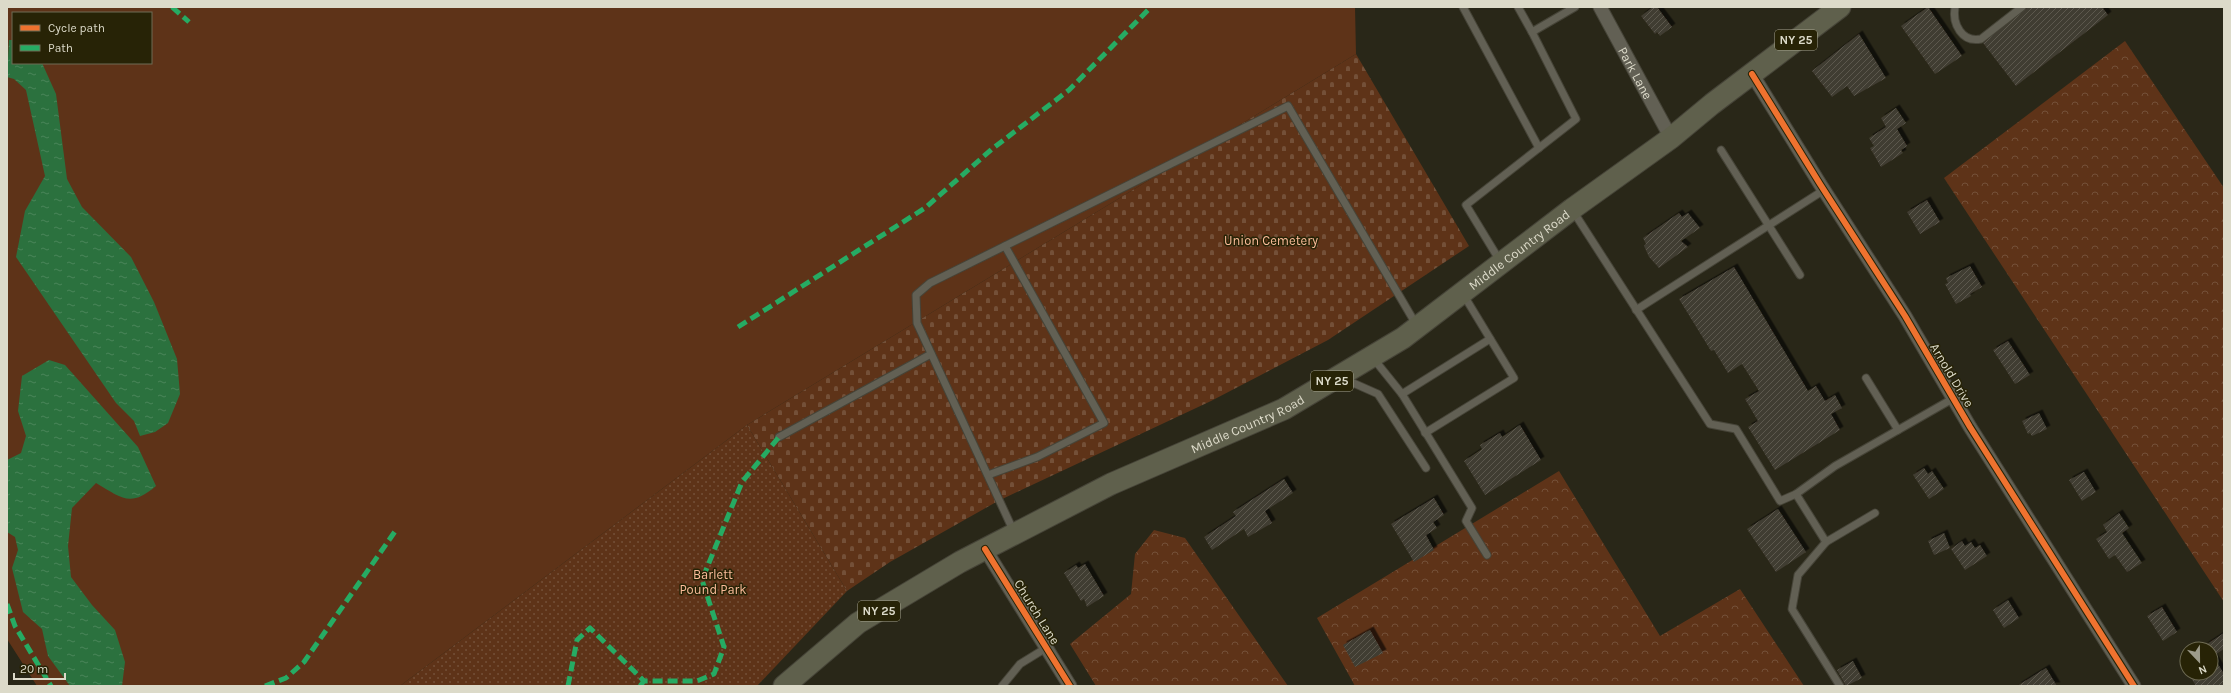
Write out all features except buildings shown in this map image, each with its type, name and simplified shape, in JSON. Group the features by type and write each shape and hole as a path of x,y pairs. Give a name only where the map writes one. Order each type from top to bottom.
{"main road":[{"name":"Middle Country Road","path":"793,683 858,623 960,562 1111,484 1284,409 1339,377 1417,327 1572,209 1671,138 1712,104 1840,7"}],"street":[{"name":"Park Lane","path":"1600,7 1671,138"},
{"name":"Arnold Drive","path":"1752,74 1905,316 1954,398 2134,686"},
{"name":"Church Lane","path":"985,549 1070,686"}],"lane":[{"path":"1464,7 1539,148"},
{"path":"1501,263 1466,205 1576,119 1518,7"},
{"path":"1532,32 1575,7"},
{"path":"1955,7 1955,18 1960,32 1966,38 1973,41 1980,39 2022,7"},
{"path":"1015,534 917,322 916,295 930,283 1288,106 1417,327"},
{"path":"1721,150 1800,275"},
{"path":"1636,310 1824,190"},
{"path":"1572,209 1710,424 1736,429 1780,500 1796,494 1836,466 1954,398"},
{"path":"988,475 1037,457 1104,423 1005,246"},
{"path":"1425,433 1514,378 1462,292"},
{"path":"1402,394 1490,340"},
{"path":"779,437 931,354"},
{"path":"1372,356 1402,394 1472,508 1466,521 1487,555"},
{"path":"1339,377 1378,394 1426,468"},
{"path":"1866,378 1898,430"},
{"path":"1796,494 1826,542"},
{"path":"1840,686 1792,609 1798,575 1826,542 1875,513"},
{"path":"1002,686 1020,664 1046,648"}],"green space":[{"path":"7,7 1355,7 1356,54 747,425 400,686 37,686 7,639"},
{"path":"2125,41 2224,188 2224,602 1944,178"},
{"name":"Union Cemetery","path":"1356,54 1469,246 1328,340 1211,401 998,501 890,562 847,591 747,425"},
{"name":"Barlett Pound Park","path":"747,425 847,591 757,686 400,686"},
{"path":"1559,471 1660,636 1740,589 1804,686 1355,686 1317,618"},
{"path":"1154,530 1185,538 1288,686 1096,686 1070,644 1131,594 1135,554"}],"water":[{"path":"9,40 12,40 12,64 42,64 56,94 67,179 82,207 131,257 154,302 177,359 180,394 168,423 155,432 140,436 134,421 116,403 16,257 25,211 45,176 26,90 14,79 7,77"},
{"path":"49,360 65,365 138,447 156,486 147,493 132,499 113,493 96,483 72,508 68,546 71,577 92,605 115,630 125,662 122,686 70,686 48,656 42,629 23,612 12,568 18,550 15,537 7,532 7,460 21,453 26,436 18,411 22,376"}],"marked path":[{"path":"172,7 189,22"},
{"path":"738,327 925,208 992,149 1069,90 1151,7"},
{"path":"640,686 644,681 697,681 714,674 724,647 702,580 742,482 779,437"},
{"path":"265,686 286,678 304,662 396,530"},
{"path":"7,604 15,626 51,686"},
{"path":"568,686 577,640 590,628 644,681"}],"cycle path":[{"path":"1752,74 1820,184 1905,316 1970,427 2134,686"},
{"path":"985,549 1070,686"}]}
